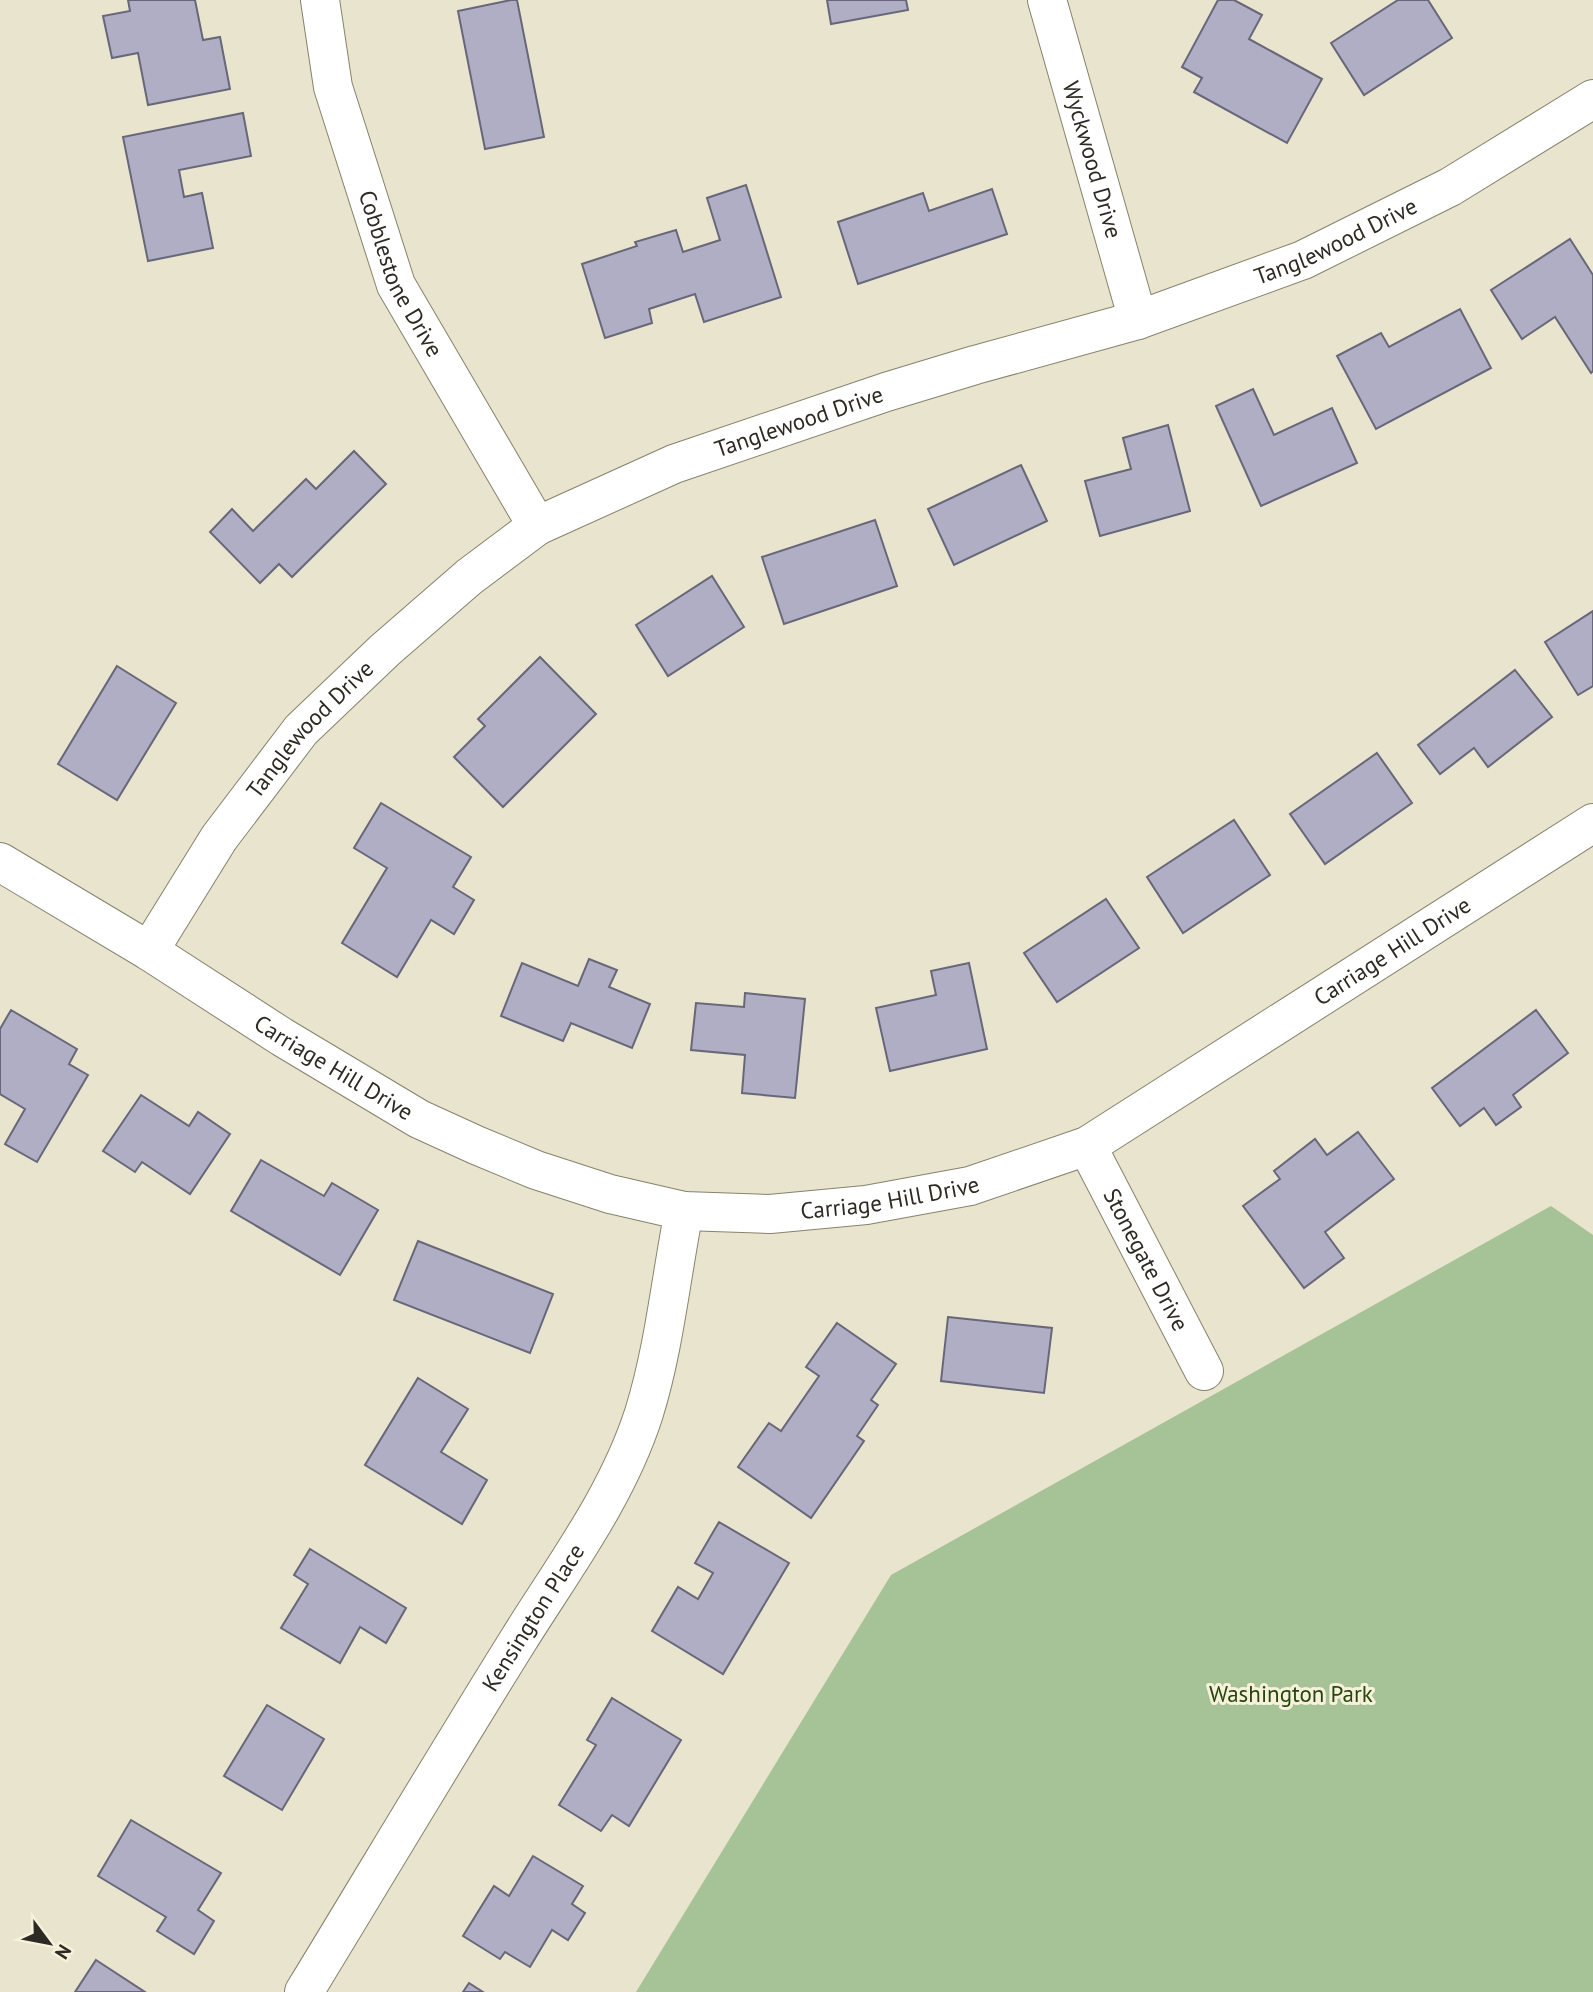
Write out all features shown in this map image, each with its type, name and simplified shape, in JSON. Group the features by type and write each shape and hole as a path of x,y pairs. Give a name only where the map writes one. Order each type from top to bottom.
{"street":[{"name":"Cobblestone Drive","path":"320,0 333,87 396,285 537,526"},
{"name":"Wyckwood Drive","path":"1047,0 1138,320"},
{"name":"Tanglewood Drive","path":"149,951 219,838 301,730 384,650 469,577 537,526 674,464 886,392 1138,320 1316,254 1450,187 1593,99"},
{"name":"Carriage Hill Drive","path":"0,862 419,1119 475,1146 536,1170 610,1194 684,1211 770,1214 866,1206 970,1186 1087,1146 1593,823"},
{"name":"Stonegate Drive","path":"1087,1146 1205,1371"},
{"name":"Kensington Place","path":"304,1992 594,1521 623,1465 643,1414 655,1367 684,1211"}],"green space":[{"name":"Washington Park","path":"1551,1206 1593,1235 1593,1992 636,1992 891,1575"}],"building":[{"path":"128,0 195,0 203,40 220,37 230,89 148,105 138,53 112,58 103,16 130,11"},
{"path":"517,0 544,137 485,149 458,11"},
{"path":"827,0 906,0 908,10 831,24"},
{"path":"1218,0 1234,0 1262,15 1249,39 1322,79 1287,143 1194,92 1202,78 1182,67"},
{"path":"1398,0 1428,0 1452,38 1364,95 1331,43"},
{"path":"243,113 251,156 179,170 184,197 202,193 213,248 148,261 123,137"},
{"path":"746,185 781,297 704,322 695,294 649,309 652,323 605,338 582,264 637,246 635,242 676,230 683,252 720,240 707,198"},
{"path":"992,189 1007,234 858,284 838,222 923,193 929,211"},
{"path":"1570,239 1593,275 1591,373 1555,317 1522,339 1491,290"},
{"path":"1460,309 1491,368 1376,429 1337,356 1381,333 1389,347"},
{"path":"1253,389 1274,435 1332,408 1357,463 1261,506 1216,406"},
{"path":"1168,425 1190,511 1100,536 1085,481 1131,469 1123,438"},
{"path":"354,451 386,484 292,577 279,564 260,583 210,532 232,509 253,531 306,479 316,489"},
{"path":"1021,465 1047,521 954,565 928,509"},
{"path":"875,520 897,586 784,624 762,557"},
{"path":"712,576 744,627 668,676 636,625"},
{"path":"1593,611 1593,686 1578,695 1545,642"},
{"path":"540,657 596,714 503,807 454,757 485,726 478,719"},
{"path":"117,666 176,703 117,800 58,764"},
{"path":"1515,670 1552,717 1488,767 1474,748 1440,774 1418,745"},
{"path":"1377,753 1412,803 1325,864 1290,814"},
{"path":"381,803 471,857 453,887 474,900 454,934 431,920 397,977 342,943 387,868 354,848"},
{"path":"1234,820 1270,875 1183,933 1147,877"},
{"path":"1106,899 1139,948 1057,1002 1024,953"},
{"path":"589,959 617,970 609,987 650,1004 632,1048 571,1023 563,1041 501,1016 522,963 578,986"},
{"path":"969,963 987,1049 890,1071 876,1008 936,995 931,971"},
{"path":"745,993 805,999 795,1098 742,1093 745,1055 691,1050 696,1003 744,1007"},
{"path":"11,1010 77,1049 69,1064 88,1075 37,1162 5,1144 25,1109 0,1094 0,1029"},
{"path":"1536,1010 1568,1053 1513,1095 1521,1107 1496,1125 1484,1108 1460,1126 1432,1088"},
{"path":"141,1095 189,1126 198,1112 230,1134 190,1194 142,1162 135,1172 103,1151"},
{"path":"1358,1132 1394,1179 1325,1232 1344,1258 1304,1288 1243,1206 1280,1179 1274,1171 1315,1139 1327,1155"},
{"path":"261,1160 324,1196 332,1183 378,1210 340,1275 231,1211"},
{"path":"418,1241 553,1294 530,1353 394,1300"},
{"path":"948,1317 1052,1328 1044,1393 941,1381"},
{"path":"837,1323 896,1364 871,1400 878,1405 857,1436 864,1441 811,1518 738,1467 769,1423 781,1431 819,1376 806,1367"},
{"path":"418,1378 468,1409 441,1452 487,1480 462,1524 365,1465"},
{"path":"719,1522 789,1563 723,1674 652,1631 678,1587 698,1599 713,1573 695,1563"},
{"path":"310,1549 406,1608 386,1643 360,1627 340,1663 281,1628 308,1584 294,1575"},
{"path":"612,1698 681,1740 629,1826 612,1815 601,1831 559,1805 596,1745 587,1740"},
{"path":"267,1705 324,1739 282,1810 224,1776"},
{"path":"131,1820 221,1873 198,1910 214,1921 194,1954 157,1931 166,1917 98,1876"},
{"path":"533,1856 583,1886 572,1904 585,1913 568,1940 552,1930 530,1967 505,1952 500,1959 463,1936 494,1886 509,1896"},
{"path":"96,1960 145,1992 75,1992"},
{"path":"469,1983 483,1992 463,1992"}]}
